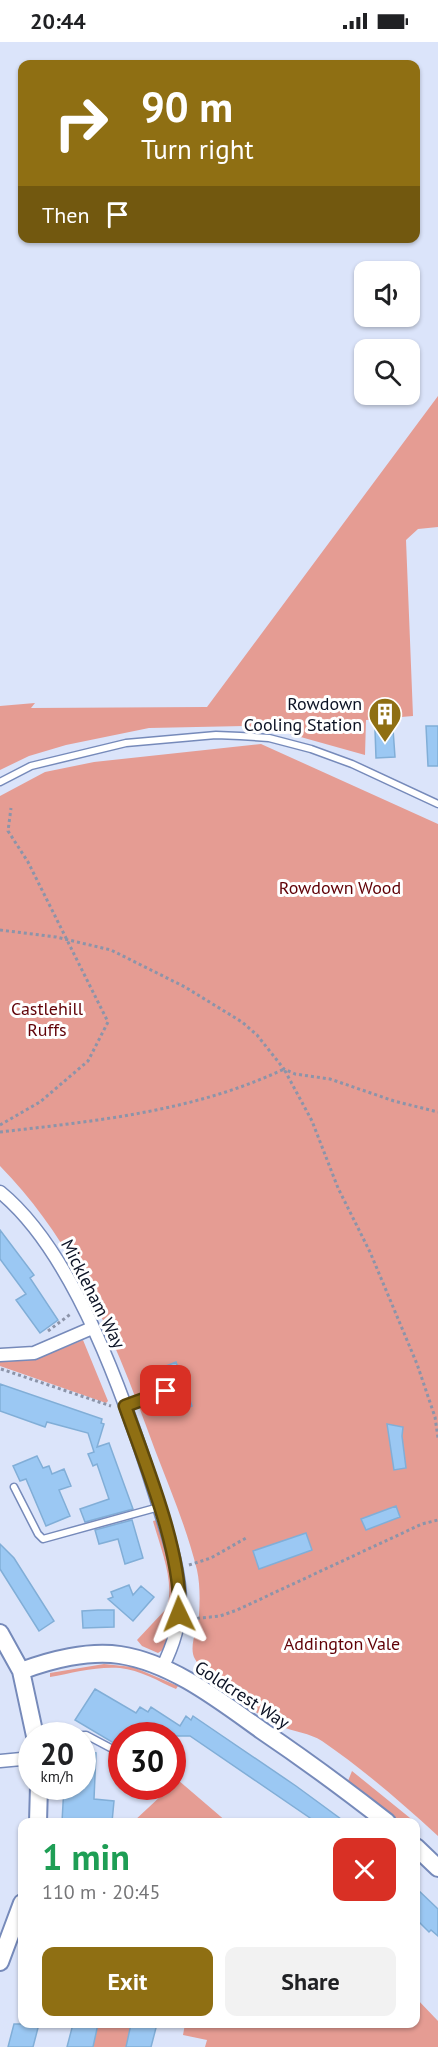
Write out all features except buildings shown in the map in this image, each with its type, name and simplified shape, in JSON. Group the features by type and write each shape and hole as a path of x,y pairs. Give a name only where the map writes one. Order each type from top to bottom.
{"street":[{"name":"Mickleham Way","path":"0,1192 32,1223 48,1245 92,1328 125,1406 159,1507 176,1568 180,1603 179,1617 175,1638 162,1668"},
{"path":"0,1355 34,1353 92,1328"},
{"path":"0,1633 21,1671 32,1722"},
{"name":"Goldcrest Way","path":"21,1671 57,1661 108,1654 127,1656 162,1668 192,1684 251,1722 382,1818"},
{"path":"0,1761 18,1759"},
{"path":"38,1818 39,1800"},
{"path":"420,1851 438,1868"},
{"path":"0,1962 18,1914"}],"lane":[{"path":"0,782 32,766 126,743 216,735 240,736 269,738 311,749 361,768 438,804"},
{"path":"125,1406 166,1391"},
{"path":"14,1487 38,1534 43,1539 159,1507"}],"path":[{"path":"0,1125 40,1102 88,1061 108,1022 28,862 8,831 11,808"},
{"path":"0,930 66,939 111,950 185,987 224,1010 257,1035 284,1069 312,1120 338,1188 370,1252 417,1364 435,1417 438,1438"},
{"path":"0,1132 179,1106 227,1092 284,1069 295,1074 330,1079 394,1101 438,1112"},
{"path":"0,1368 104,1405 125,1406"},
{"path":"179,1617 208,1618 237,1610 422,1524 438,1520"},
{"path":"176,1568 205,1561 246,1538"}],"green space":[{"path":"438,396 438,527 418,529 406,540 413,716 366,720 365,755 272,729 244,726 149,728 66,745 29,756 0,770 0,706 35,703 31,708 207,707"},
{"path":"261,744 438,824 438,1836 420,1818 338,1752 317,1738 280,1726 258,1714 221,1688 195,1659 193,1643 200,1604 197,1570 178,1509 126,1374 93,1299 74,1264 28,1197 0,1166 0,796 45,772 94,762"},
{"path":"83,1340 108,1401 106,1403 0,1366 0,1361 39,1358"},
{"path":"157,1520 173,1583 174,1613 167,1607 168,1575 153,1521"},
{"path":"166,1609 174,1619 164,1649 158,1653 142,1646 137,1640"},
{"path":"104,1664 133,1667 178,1686 176,1689 142,1673 120,1668 94,1669 50,1677 50,1673"},
{"path":"352,1771 410,1818 395,1818 348,1781"},
{"path":"186,1787 222,1818 137,1818 157,1800 186,1800"},
{"path":"420,2002 438,2021 438,2047 205,2047 207,2040 183,2035 184,2028 420,2028"},
{"path":"97,2028 130,2028 126,2047 93,2047"}],"place":[{"name":"Rowdown Cooling Station","path":"385,743"}],"route":[{"path":"166,1391 125,1406 172,1551 178,1580 179,1614"}],"park label":[{"name":"Rowdown Wood","path":"340,888"},
{"name":"Castlehill Ruffs","path":"47,1019"},
{"name":"Addington Vale","path":"342,1644"}]}
